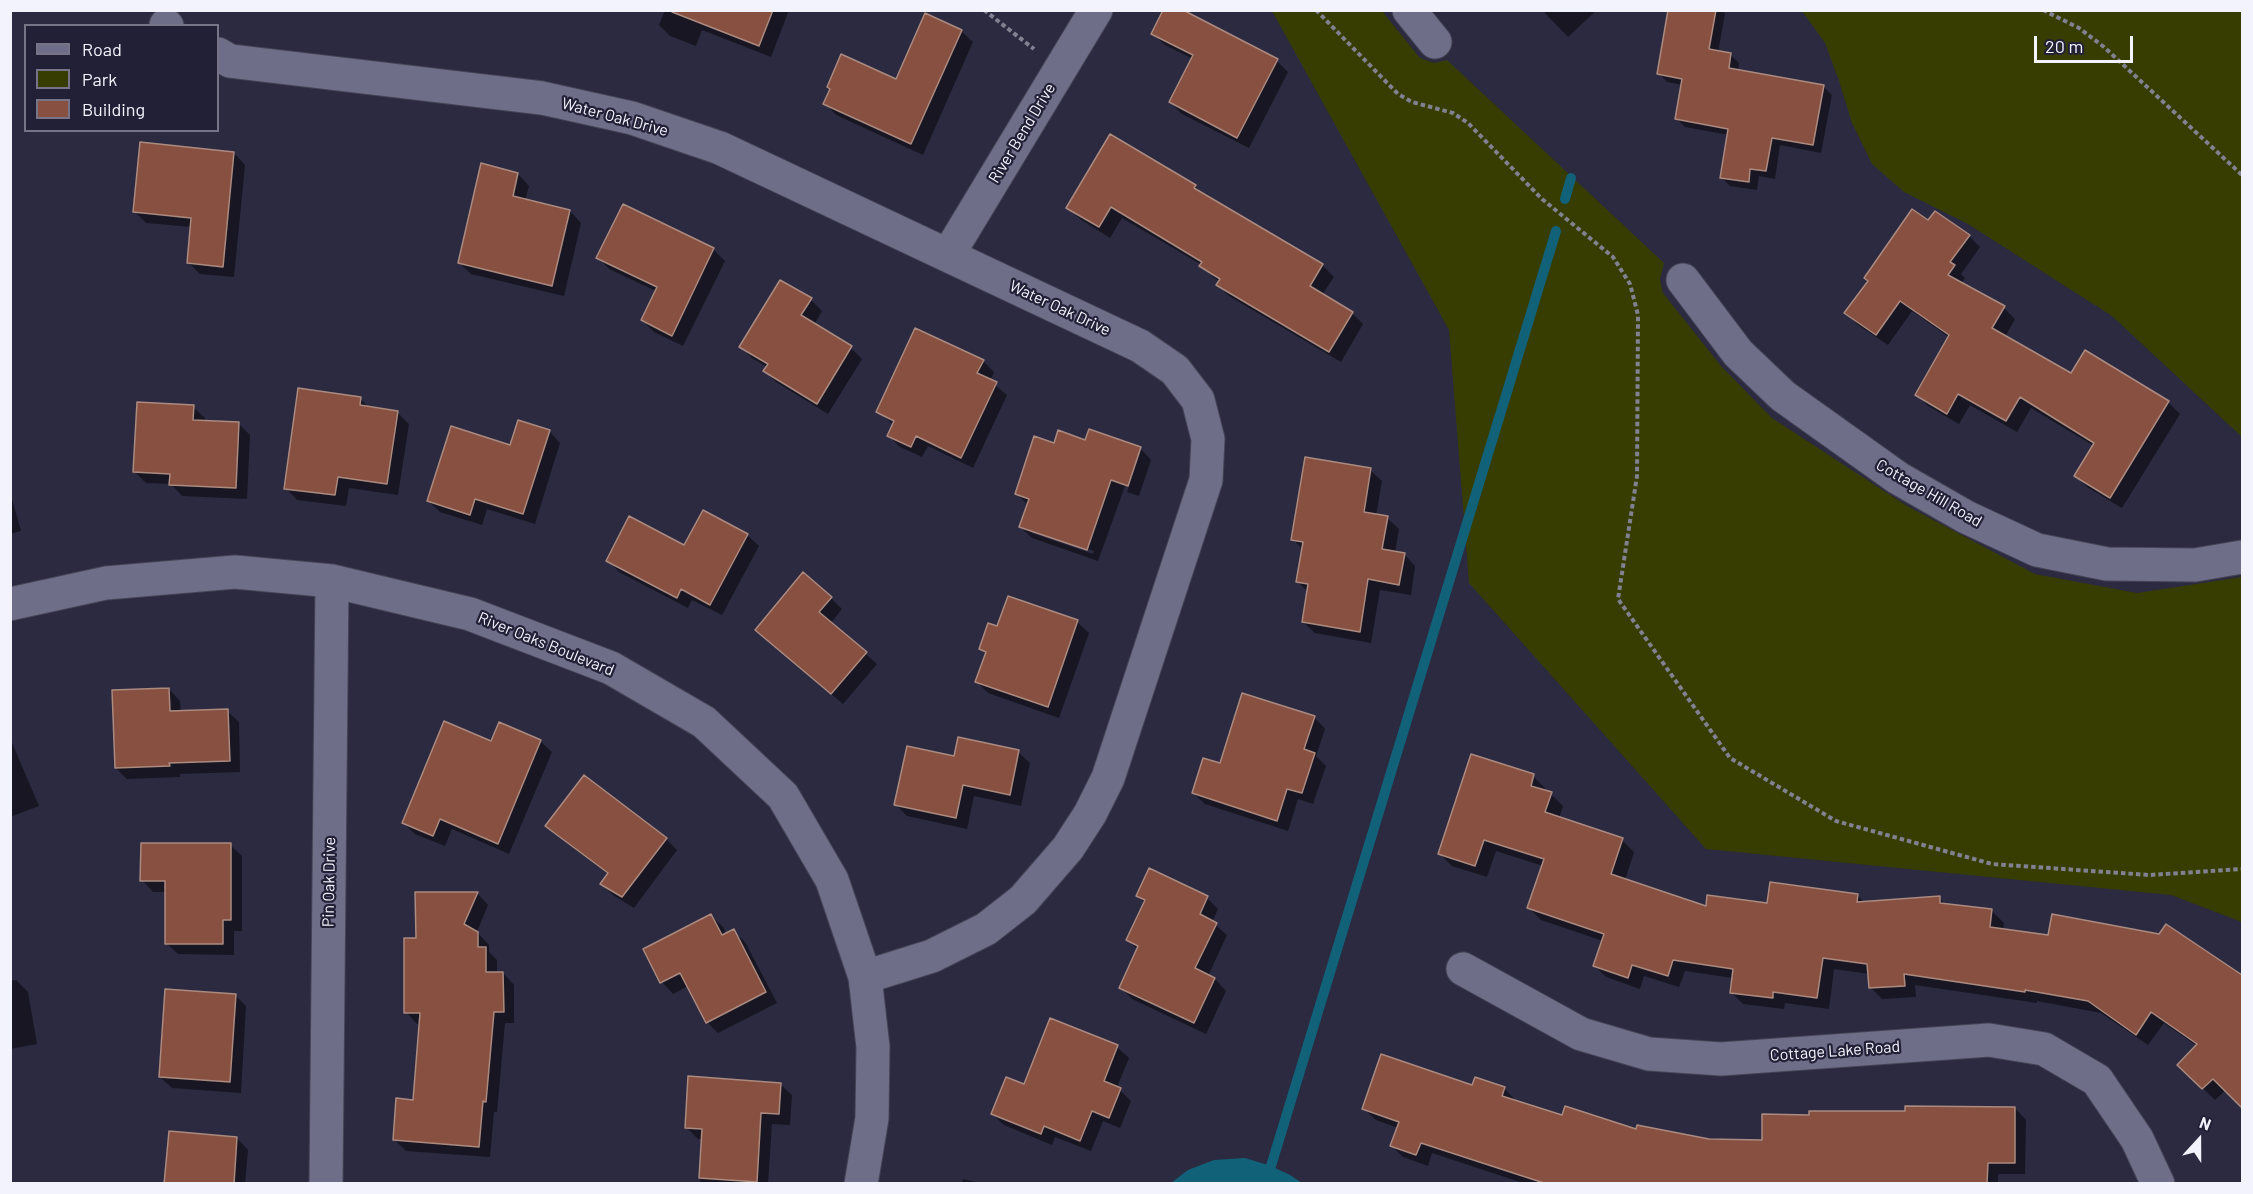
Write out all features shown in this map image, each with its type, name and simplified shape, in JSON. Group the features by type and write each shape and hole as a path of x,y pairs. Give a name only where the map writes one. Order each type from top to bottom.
{"street":[{"name":"River Bend Drive","path":"948,255 1096,10"},
{"path":"1409,10 1435,42"},
{"name":"Water Oak Drive","path":"219,55 230,61 542,98 632,118 720,148 1140,346 1175,369 1198,400 1208,439 1206,480 1108,778 1090,814 1068,848 1023,900 986,928 933,956 866,977"},
{"name":"Cottage Hill Road","path":"1683,280 1738,353 1783,396 1898,478 1966,517 2037,550 2108,564 2195,565 2242,557"},
{"name":"River Oaks Boulevard","path":"10,604 106,583 234,572 332,581 470,614 611,668 704,722 783,796 832,880 866,977 873,1047 872,1107 861,1184"},
{"name":"Pin Oak Drive","path":"326,1184 332,581"},
{"name":"Cottage Lake Road","path":"1463,969 1581,1034 1649,1054 1721,1059 1989,1040 2044,1049 2097,1080 2137,1139 2158,1184"}],"path":[{"path":"984,10 1061,69"},
{"path":"1316,10 1398,94 1412,102 1452,113 1468,123 1542,199 1613,257 1630,284 1638,315 1637,476 1618,599 1730,758 1836,821 1992,864 2149,875 2242,869"},
{"path":"2043,10 2079,28 2104,47 2242,175"}],"green space":[{"path":"1272,11 1382,11 1420,58 1434,63 1447,60 1664,263 1660,279 1663,293 1721,366 1772,418 1907,506 2035,574 2137,593 2242,577 2242,922 2171,895 1706,849 1469,583 1449,330"},
{"path":"1802,11 2242,11 2242,437 2112,316 1968,224 1904,192 1872,164 1852,123 1825,43"}],"water":[{"path":"1245,1158 1271,1166 1302,1183 1171,1183 1188,1170 1214,1160"}],"building":[{"path":"673,10 773,10 759,46 672,12"},
{"path":"1163,10 1183,10 1278,59 1237,138 1169,102 1193,55 1151,34"},
{"path":"1668,10 1716,10 1709,49 1731,53 1729,68 1824,85 1813,145 1772,138 1766,171 1750,169 1749,182 1720,178 1728,129 1675,119 1682,79 1657,74"},
{"path":"925,13 962,30 911,144 823,104 830,89 827,87 841,54 896,79"},
{"path":"1110,134 1196,185 1194,188 1323,264 1310,286 1353,312 1329,352 1216,285 1220,279 1199,266 1202,262 1111,207 1099,227 1066,208"},
{"path":"140,142 234,152 223,267 187,263 191,218 133,212"},
{"path":"481,163 518,173 513,196 570,210 552,286 458,263"},
{"path":"623,204 714,248 672,336 641,320 657,287 596,258"},
{"path":"1912,209 1928,220 1935,211 1970,235 1950,262 1955,265 1948,275 2005,306 1992,328 2071,373 2085,350 2169,401 2110,498 2074,476 2094,443 2020,397 2006,421 1958,394 1947,414 1915,395 1949,335 1900,301 1876,335 1844,313 1868,281 1864,278"},
{"path":"780,280 812,298 801,315 852,346 817,404 763,371 768,364 739,347"},
{"path":"915,328 984,360 977,373 997,382 961,458 916,436 911,447 887,436 894,421 876,412"},
{"path":"298,388 361,397 360,405 398,411 387,484 338,477 335,495 284,489"},
{"path":"137,402 194,405 193,420 239,422 236,488 169,485 170,474 133,472"},
{"path":"518,420 550,430 523,514 475,499 470,515 427,501 451,426 510,445"},
{"path":"1089,429 1141,447 1128,486 1111,480 1087,550 1019,527 1029,499 1015,494 1034,436 1054,443 1058,430 1085,440"},
{"path":"1305,457 1371,468 1364,512 1388,516 1382,549 1405,553 1399,585 1368,579 1360,632 1302,622 1308,584 1296,582 1303,542 1291,540"},
{"path":"703,510 748,534 710,605 681,589 677,598 606,561 629,516 684,545"},
{"path":"803,572 832,597 819,612 867,652 831,694 755,630"},
{"path":"1008,596 1078,620 1048,707 975,682 986,652 979,649 988,623 997,626"},
{"path":"169,688 170,711 228,709 230,761 115,768 112,690"},
{"path":"1242,693 1315,716 1304,749 1315,753 1302,793 1287,789 1277,821 1192,793 1203,758 1220,763"},
{"path":"444,721 491,741 499,722 541,740 498,844 440,819 433,836 402,823"},
{"path":"958,737 1019,750 1010,795 963,785 956,818 894,805 907,746 954,756"},
{"path":"1471,754 1534,774 1531,786 1552,792 1545,812 1623,838 1611,874 1706,906 1707,895 1767,903 1770,882 1858,894 1857,902 1940,896 1940,903 1992,909 1990,927 2048,935 2052,914 2159,934 2166,924 2242,975 2242,1108 2213,1079 2202,1089 2177,1065 2197,1044 2151,1012 2136,1035 2088,1001 1904,974 1905,986 1869,988 1867,964 1823,958 1817,998 1773,992 1773,998 1730,993 1733,969 1673,960 1668,976 1632,965 1628,978 1593,966 1604,934 1527,908 1544,859 1484,840 1475,866 1438,854"},
{"path":"584,775 667,838 622,897 600,884 608,873 545,826"},
{"path":"141,843 231,843 231,920 223,920 223,944 165,944 165,881 140,881"},
{"path":"1149,868 1208,896 1200,914 1217,923 1195,968 1215,978 1194,1023 1119,988 1138,946 1126,940 1145,900 1136,896"},
{"path":"415,892 478,892 464,924 478,932 478,947 486,947 486,972 503,972 504,1012 494,1012 486,1102 483,1101 479,1147 393,1140 396,1098 413,1100 420,1013 404,1013 404,938 416,938"},
{"path":"711,914 722,935 734,929 766,992 706,1023 680,973 660,983 643,949"},
{"path":"165,989 236,994 230,1082 159,1077"},
{"path":"1050,1018 1118,1045 1104,1081 1121,1088 1109,1118 1092,1111 1080,1141 1044,1126 1041,1134 991,1114 1006,1077 1024,1084"},
{"path":"1381,1054 1472,1085 1475,1077 1505,1087 1502,1096 1562,1115 1565,1106 1636,1129 1637,1125 1709,1139 1762,1140 1762,1114 1809,1115 1809,1111 1905,1111 1905,1106 2015,1107 2015,1163 1988,1163 1987,1184 1547,1184 1421,1143 1416,1155 1390,1146 1399,1122 1362,1109"},
{"path":"688,1076 781,1083 779,1114 761,1113 757,1182 699,1178 702,1129 685,1128"},
{"path":"169,1131 237,1137 234,1184 164,1184"}],"waterway":[{"path":"1565,199 1571,178"},
{"path":"1271,1166 1556,231"}]}
